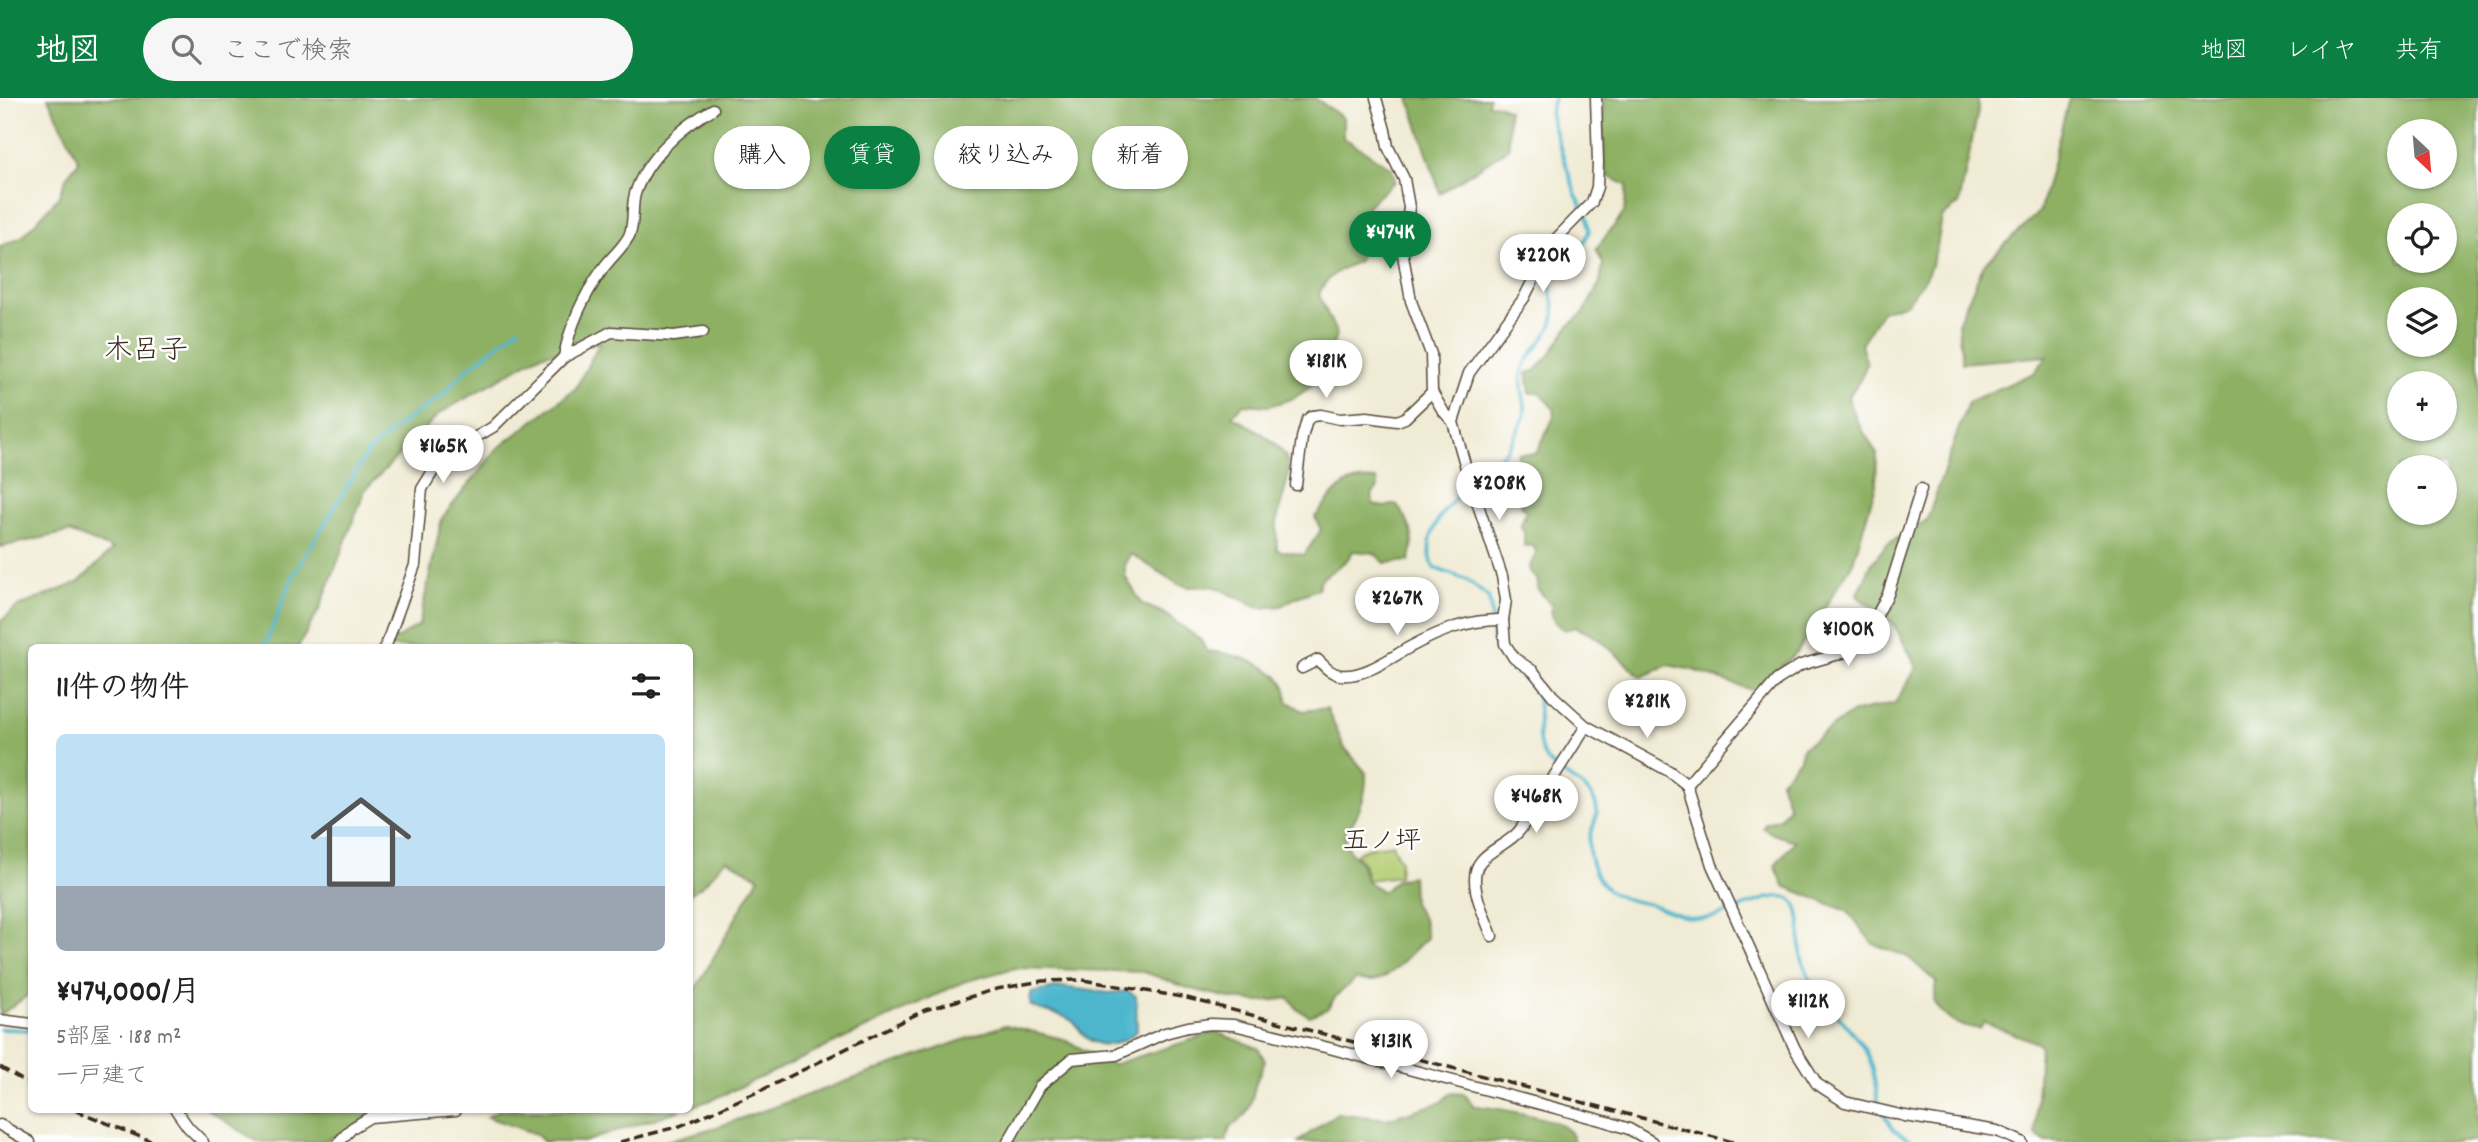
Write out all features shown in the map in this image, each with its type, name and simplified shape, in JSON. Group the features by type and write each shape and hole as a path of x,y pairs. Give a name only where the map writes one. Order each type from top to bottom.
{"street":[{"path":"1376,98 1388,147 1404,179 1409,207 1403,255 1411,300 1431,354 1432,392 1453,422 1502,576 1506,600 1503,635 1510,653 1533,671 1553,696 1586,726 1669,771 1687,785 1712,865 1795,1049 1817,1084 1845,1102 1905,1116 1997,1131 2022,1142"},
{"path":"1453,422 1469,373 1524,298 1552,243 1592,202 1597,187 1598,163 1596,98"},
{"path":"564,357 569,332 578,310 603,268 629,235 635,196 644,174 689,123 713,109"},
{"path":"385,644 415,565 422,489 435,468 466,443 494,427 564,357 611,332 674,336 703,331"},
{"path":"1296,485 1302,438 1307,420 1312,416 1340,419 1367,417 1397,421 1405,418 1432,392"},
{"path":"1687,785 1777,680 1801,665 1849,651 1865,638 1888,594 1921,489"},
{"path":"1302,668 1318,660 1331,672 1355,674 1461,624 1503,620"},
{"path":"1492,936 1475,892 1475,875 1479,864 1512,840 1520,830 1586,726"},
{"path":"0,1020 28,1024"},
{"path":"1008,1142 1040,1086 1072,1059 1116,1055 1165,1033 1211,1024 1234,1026 1329,1048 1608,1122 1629,1129 1652,1142"},
{"path":"178,1113 203,1142"},
{"path":"339,1142 352,1128 370,1117 419,1113"},
{"path":"0,1125 30,1142"}],"green space":[{"path":"48,98 1315,98 1343,118 1343,138 1392,168 1395,181 1367,206 1363,219 1363,251 1358,262 1334,274 1321,289 1319,295 1337,335 1316,383 1294,398 1269,406 1243,404 1232,416 1267,437 1284,454 1287,461 1288,478 1277,523 1277,550 1304,555 1321,530 1315,517 1334,494 1355,481 1377,480 1378,488 1371,495 1374,505 1385,507 1396,504 1409,524 1412,545 1409,561 1385,563 1374,553 1353,551 1347,560 1320,580 1318,589 1281,606 1260,608 1213,586 1190,587 1178,584 1131,554 1125,563 1125,576 1142,604 1163,613 1201,640 1206,651 1245,659 1270,671 1280,679 1286,689 1287,701 1303,711 1327,708 1344,747 1366,773 1361,806 1345,836 1349,850 1361,863 1367,881 1383,892 1396,880 1412,876 1413,903 1423,919 1427,938 1388,975 1373,981 1356,979 1336,996 1327,1009 1310,1016 1298,1010 1289,998 1261,1002 1233,999 1188,988 1144,972 1015,968 963,982 714,1099 693,1106 693,994 759,877 726,859 703,885 693,892 693,644 388,644 419,625 442,518 497,449 576,388 600,342 540,355 439,414 365,490 320,608 300,644 28,644 28,995 0,1015 0,622 17,607 79,582 113,549 69,532 0,547 0,247 22,237 59,197 67,176 79,161"},
{"path":"1409,98 1489,98 1488,104 1499,105 1508,110 1509,148 1440,193"},
{"path":"1603,98 1978,98 1978,111 1959,204 1942,217 1937,247 1927,276 1907,303 1882,311 1861,344 1867,364 1848,397 1857,421 1877,454 1876,485 1853,562 1798,651 1755,691 1693,670 1668,665 1641,677 1598,638 1576,627 1564,630 1557,625 1552,616 1552,605 1537,589 1538,580 1529,568 1536,554 1535,548 1530,545 1524,547 1524,531 1520,528 1526,511 1518,500 1518,453 1536,454 1554,417 1553,409 1541,393 1530,393 1527,373 1535,371 1568,327 1585,311 1600,282 1603,264 1596,249 1624,213 1627,185 1609,177 1604,165"},
{"path":"2069,98 2478,98 2478,1142 2046,1142 2035,1134 2040,1044 1984,1022 1980,1029 1953,1022 1934,1002 1937,983 1908,957 1873,944 1847,911 1784,886 1775,865 1795,841 1763,828 1766,823 1780,818 1789,807 1780,781 1800,759 1802,748 1852,713 1895,703 1917,667 1893,623 1857,596 1872,563 1886,545 1927,520 1968,402 2034,373 2048,356 1962,363 1958,323 1984,264 2040,211"},
{"path":"1392,844 1400,861 1399,876 1367,880 1364,865 1356,855 1368,848"},
{"path":"1005,1025 1063,1039 1112,1065 1216,1032 1258,1048 1265,1061 1249,1109 1230,1127 1226,1142 663,1142 720,1126"},
{"path":"1450,1093 1464,1094 1474,1106 1555,1122 1568,1130 1574,1142 1298,1142 1337,1113 1387,1119 1442,1102"},
{"path":"213,1113 374,1113 347,1132 321,1142 258,1142"},
{"path":"494,1113 672,1113 584,1142 544,1142 536,1134 487,1117"}],"water":[{"path":"1061,987 1109,993 1128,991 1136,996 1137,1031 1117,1043 1103,1045 1089,1040 1068,1018 1030,1005 1031,993"}],"waterway":[{"path":"1554,98 1550,112 1553,126 1576,195 1587,216 1589,231 1582,248 1562,258 1552,269 1549,281 1554,316 1548,332 1524,368 1522,384 1525,411 1521,424 1508,448 1440,516 1432,533 1430,550 1434,568 1467,580 1488,597 1493,640 1498,654 1527,681 1538,699 1539,738 1543,754 1555,768 1586,790 1596,805 1589,849 1595,872 1602,884 1623,898 1697,919 1721,915 1773,897 1782,896 1794,902 1799,915 1801,953 1805,968 1820,994 1867,1054 1879,1106"},
{"path":"266,644 293,576 368,452 401,424 444,394 465,371 519,328"},
{"path":"0,1029 28,1030"},
{"path":"1883,1113 1895,1131 1914,1142"}],"railway":[{"path":"620,1142 680,1126 762,1090 925,1010 997,989 1042,981 1083,980 1187,998 1733,1142"},
{"path":"0,1067 28,1084"},
{"path":"82,1113 153,1142"}],"district":[{"name":"木呂子","path":"146,353"},
{"name":"五ノ坪","path":"1382,842"}]}
